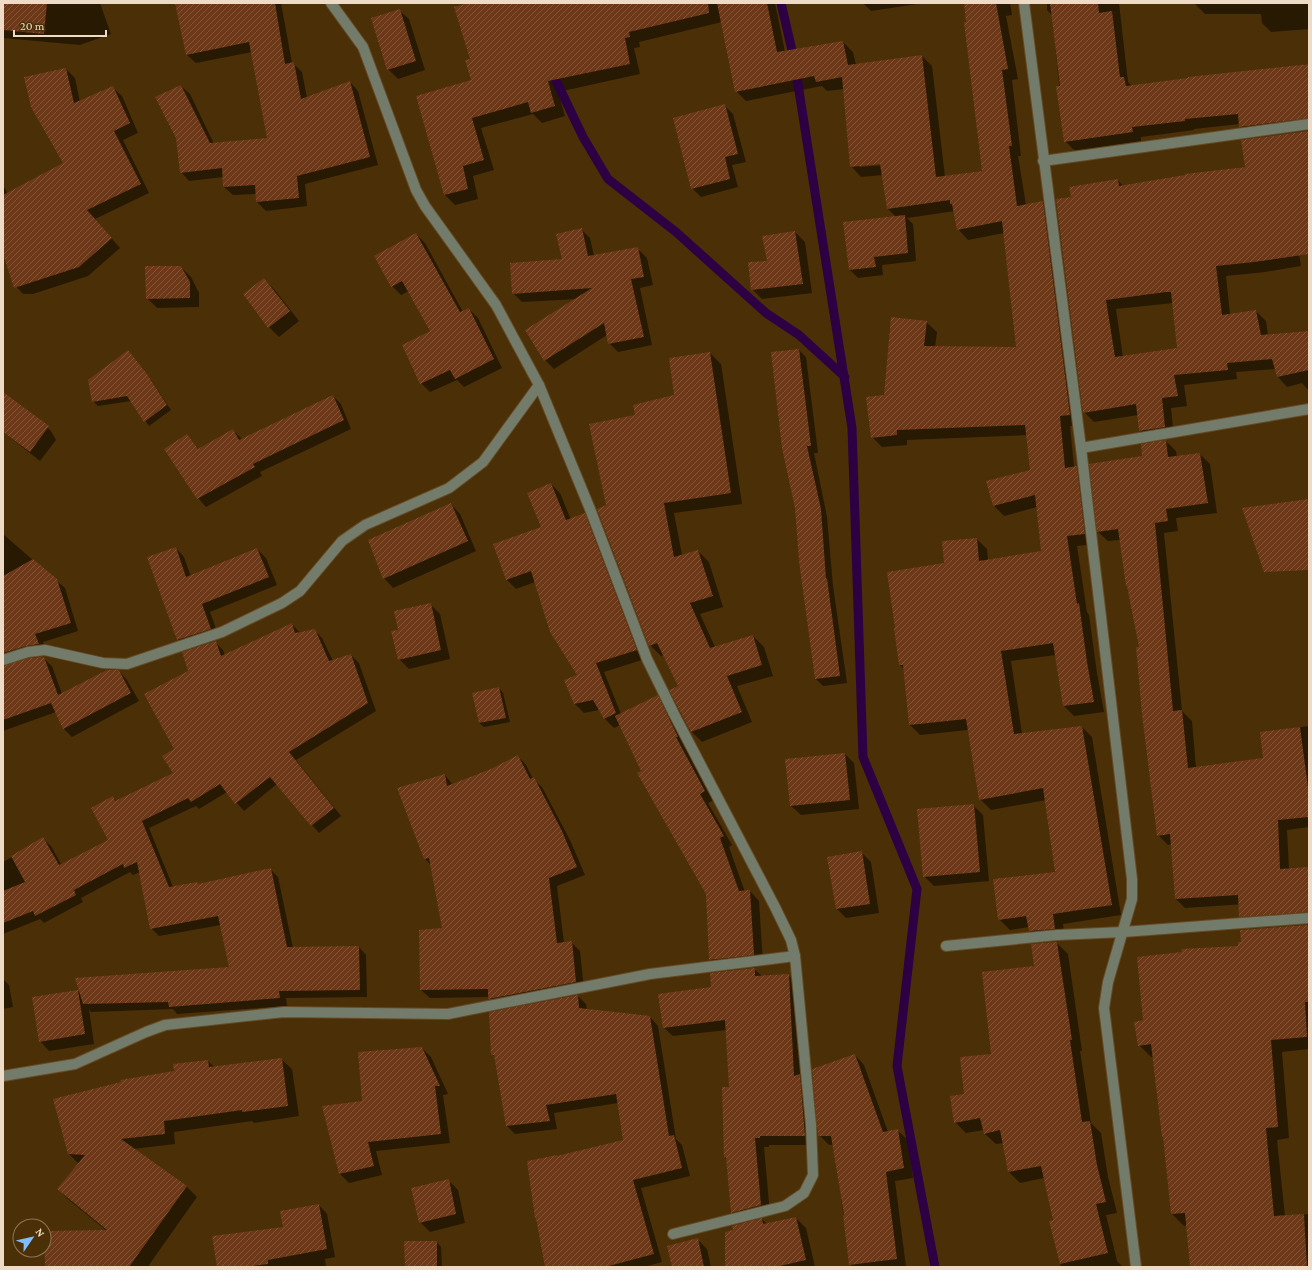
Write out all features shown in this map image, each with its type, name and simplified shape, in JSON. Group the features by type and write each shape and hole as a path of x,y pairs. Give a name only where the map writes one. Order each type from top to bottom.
{"street":[{"path":"331,3 363,47 416,190 425,206 496,305 539,384 590,509 647,659 791,940 795,956 811,1124 813,1175 804,1193 785,1206 673,1234"},
{"path":"1024,3 1132,879 1132,899 1108,982 1104,1008 1136,1267"},
{"path":"1043,161 1309,124"},
{"path":"3,660 28,652 45,650 103,663 127,664 222,632 282,604 300,591 342,541 365,525 449,488 483,462 539,384"},
{"path":"1080,448 1309,409"},
{"path":"946,946 1057,935 1123,932 1309,918"},
{"path":"3,1076 75,1064 165,1025 284,1012 448,1014 650,974 795,956"}],"building":[{"path":"3,3 47,3 44,34 3,30"},
{"path":"175,3 275,3 285,64 294,62 301,99 350,81 370,157 297,176 299,198 256,202 255,185 223,187 222,168 180,173 176,138 155,97 181,85 210,143 267,138 249,42 186,55"},
{"path":"469,3 708,3 709,13 629,32 630,37 625,38 630,64 548,81 555,106 531,113 528,102 472,118 484,160 463,166 468,189 444,195 416,96 471,80 465,60 470,59 454,7"},
{"path":"717,3 767,3 777,52 843,41 848,65 922,55 936,177 982,171 964,22 966,22 964,3 996,3 1008,69 1002,70 1012,146 1009,146 1017,206 1043,201 1070,415 1060,416 1065,468 1077,466 1085,534 1067,536 1094,702 1063,706 1053,643 1001,651 1014,734 1082,726 1112,905 1053,914 1055,929 1029,931 1026,916 998,920 993,879 1055,872 1043,788 979,800 966,719 909,725 903,665 899,665 887,572 944,563 942,541 977,538 979,561 1041,551 1035,495 993,506 986,481 1030,470 1025,425 897,430 897,435 871,438 866,397 884,395 891,317 927,321 924,346 1016,347 1002,221 957,230 950,200 887,209 880,164 850,167 842,77 816,82 814,76 735,92"},
{"path":"1050,3 1098,3 1099,13 1112,11 1120,77 1124,77 1126,86 1188,77 1309,64 1309,118 1239,127 1238,114 1185,119 1185,121 1132,127 1133,132 1064,142 1056,86 1060,86"},
{"path":"400,9 416,61 387,70 371,18"},
{"path":"66,68 74,103 113,86 130,123 114,131 141,184 87,210 112,238 79,267 14,288 3,254 3,195 63,163 31,107 24,77"},
{"path":"725,104 738,154 725,157 730,179 691,189 673,118"},
{"path":"1309,131 1309,254 1216,266 1222,315 1256,310 1261,335 1309,331 1309,370 1277,377 1272,359 1227,363 1228,370 1174,375 1178,396 1162,398 1165,427 1139,431 1136,404 1083,413 1056,199 1071,197 1069,187 1118,179 1119,186 1185,174 1245,167 1241,140","holes":["1171,292 1177,348 1115,357 1106,300"]},
{"path":"905,215 908,253 874,257 876,267 849,270 843,222"},
{"path":"582,228 588,256 638,247 644,277 631,279 644,337 608,344 604,323 544,361 525,330 592,288 512,294 510,263 562,259 556,234"},
{"path":"795,231 803,284 751,290 748,262 767,261 762,236"},
{"path":"416,233 460,312 469,308 494,359 455,379 450,370 420,384 402,345 430,331 402,281 391,287 374,256"},
{"path":"145,266 181,266 190,282 190,298 146,299"},
{"path":"264,278 290,311 268,328 243,294"},
{"path":"799,349 811,446 807,446 821,509 826,579 827,578 840,676 815,679 799,561 795,508 782,448 771,352"},
{"path":"128,350 147,374 167,405 144,422 127,396 92,402 88,380"},
{"path":"710,352 731,493 664,503 674,557 698,550 713,596 690,603 710,648 753,635 762,665 727,676 742,712 691,732 669,690 678,686 657,643 649,646 597,509 606,505 589,424 635,415 633,405 674,395 669,358"},
{"path":"3,392 49,426 30,452 3,432"},
{"path":"333,395 344,420 253,464 255,467 197,499 164,449 187,434 198,449 233,429 239,440"},
{"path":"1166,440 1168,457 1200,453 1208,503 1166,509 1168,521 1155,523 1173,711 1182,710 1188,768 1263,758 1260,732 1300,727 1309,795 1309,817 1278,820 1280,869 1309,867 1309,912 1239,917 1238,895 1175,899 1170,834 1157,836 1142,714 1136,647 1139,647 1126,586 1118,529 1097,532 1089,464 1142,456 1141,444"},
{"path":"551,483 566,520 585,513 637,650 596,663 616,713 604,719 593,700 574,704 564,680 577,675 550,632 531,571 506,580 493,544 541,527 527,493"},
{"path":"1309,499 1309,570 1264,572 1242,508"},
{"path":"451,503 468,541 383,579 368,540"},
{"path":"176,547 186,577 257,548 269,577 202,604 211,629 177,640 147,557"},
{"path":"33,559 57,579 71,623 35,634 39,644 26,646 3,653 3,576"},
{"path":"431,603 441,650 398,660 391,631 398,630 394,611"},
{"path":"292,623 295,633 315,629 329,661 351,654 368,703 289,752 334,808 311,826 270,777 235,804 220,784 191,802 188,798 142,821 169,887 197,882 198,884 271,868 287,947 359,946 360,990 279,991 280,998 169,1007 168,1002 83,1004 75,978 229,967 218,916 150,929 137,862 124,868 123,864 74,890 76,895 35,916 33,911 3,923 3,891 25,882 11,856 43,837 59,865 108,840 91,808 113,796 115,801 173,773 162,756 174,749 144,694 188,671 182,652 216,641 221,656"},
{"path":"44,657 58,695 107,670 119,670 131,693 63,729 51,703 3,720 3,666 29,658"},
{"path":"499,687 506,718 479,723 472,693"},
{"path":"658,695 678,737 676,737 705,791 700,794 724,836 720,838 739,891 750,890 754,955 709,960 706,894 637,773 641,771 615,716"},
{"path":"845,753 850,800 790,806 785,759"},
{"path":"518,755 530,779 534,777 562,831 577,867 549,878 557,943 572,941 576,982 488,999 488,989 420,990 419,930 442,928 429,858 424,859 397,788 445,774 447,786 491,769"},
{"path":"974,804 980,872 923,877 917,809"},
{"path":"862,851 870,904 836,909 827,857"},
{"path":"1309,925 1309,1002 1305,1002 1307,1037 1271,1040 1278,1127 1266,1128 1274,1216 1304,1214 1307,1267 1190,1267 1185,1213 1171,1214 1151,1044 1138,1046 1134,1022 1143,1020 1137,957 1182,952 1181,949 1238,946 1238,942 1241,942 1240,930"},
{"path":"1057,942 1072,1040 1070,1040 1082,1122 1090,1121 1097,1165 1106,1202 1096,1204 1108,1253 1060,1264 1049,1221 1053,1220 1041,1166 1008,1172 1000,1130 984,1134 980,1118 954,1123 950,1096 964,1094 960,1057 991,1054 982,972 1034,966 1031,944"},
{"path":"755,968 755,976 789,974 794,1076 800,1074 805,1136 760,1136 760,1138 755,1138 761,1205 731,1213 726,1157 724,1158 722,1087 729,1087 725,1020 663,1028 658,994 711,987 710,973"},
{"path":"78,990 85,1034 39,1042 32,997"},
{"path":"578,995 579,1008 650,1016 669,1136 674,1135 682,1168 633,1180 654,1254 605,1267 545,1267 535,1218 527,1161 557,1156 623,1140 616,1094 546,1105 550,1121 506,1126 494,1055 491,1055 489,1012"},
{"path":"422,1047 440,1086 435,1086 441,1134 368,1142 374,1166 339,1174 322,1106 362,1101 358,1052"},
{"path":"855,1054 883,1132 898,1129 904,1168 886,1172 897,1259 849,1265 844,1215 831,1136 818,1136 812,1069"},
{"path":"282,1058 288,1106 242,1112 242,1110 164,1121 165,1134 121,1139 187,1186 129,1267 45,1267 45,1258 52,1258 52,1231 107,1230 57,1189 85,1155 68,1154 53,1099 121,1082 120,1080 174,1071 173,1064 208,1060 209,1067"},
{"path":"449,1179 456,1214 419,1223 411,1188"},
{"path":"319,1204 327,1249 268,1260 268,1264 245,1267 217,1267 212,1236 283,1227 280,1211"},
{"path":"796,1217 806,1260 775,1267 725,1267 725,1232 733,1230 732,1226 762,1218 763,1224"},
{"path":"698,1238 704,1267 672,1267 667,1246"},
{"path":"404,1241 437,1241 437,1267 405,1267"}],"waterway":[{"path":"781,3 794,59 852,428 863,757 917,889 897,1066 935,1267"},
{"path":"550,68 583,137 608,179 676,232 766,313 799,335 845,377"}]}
